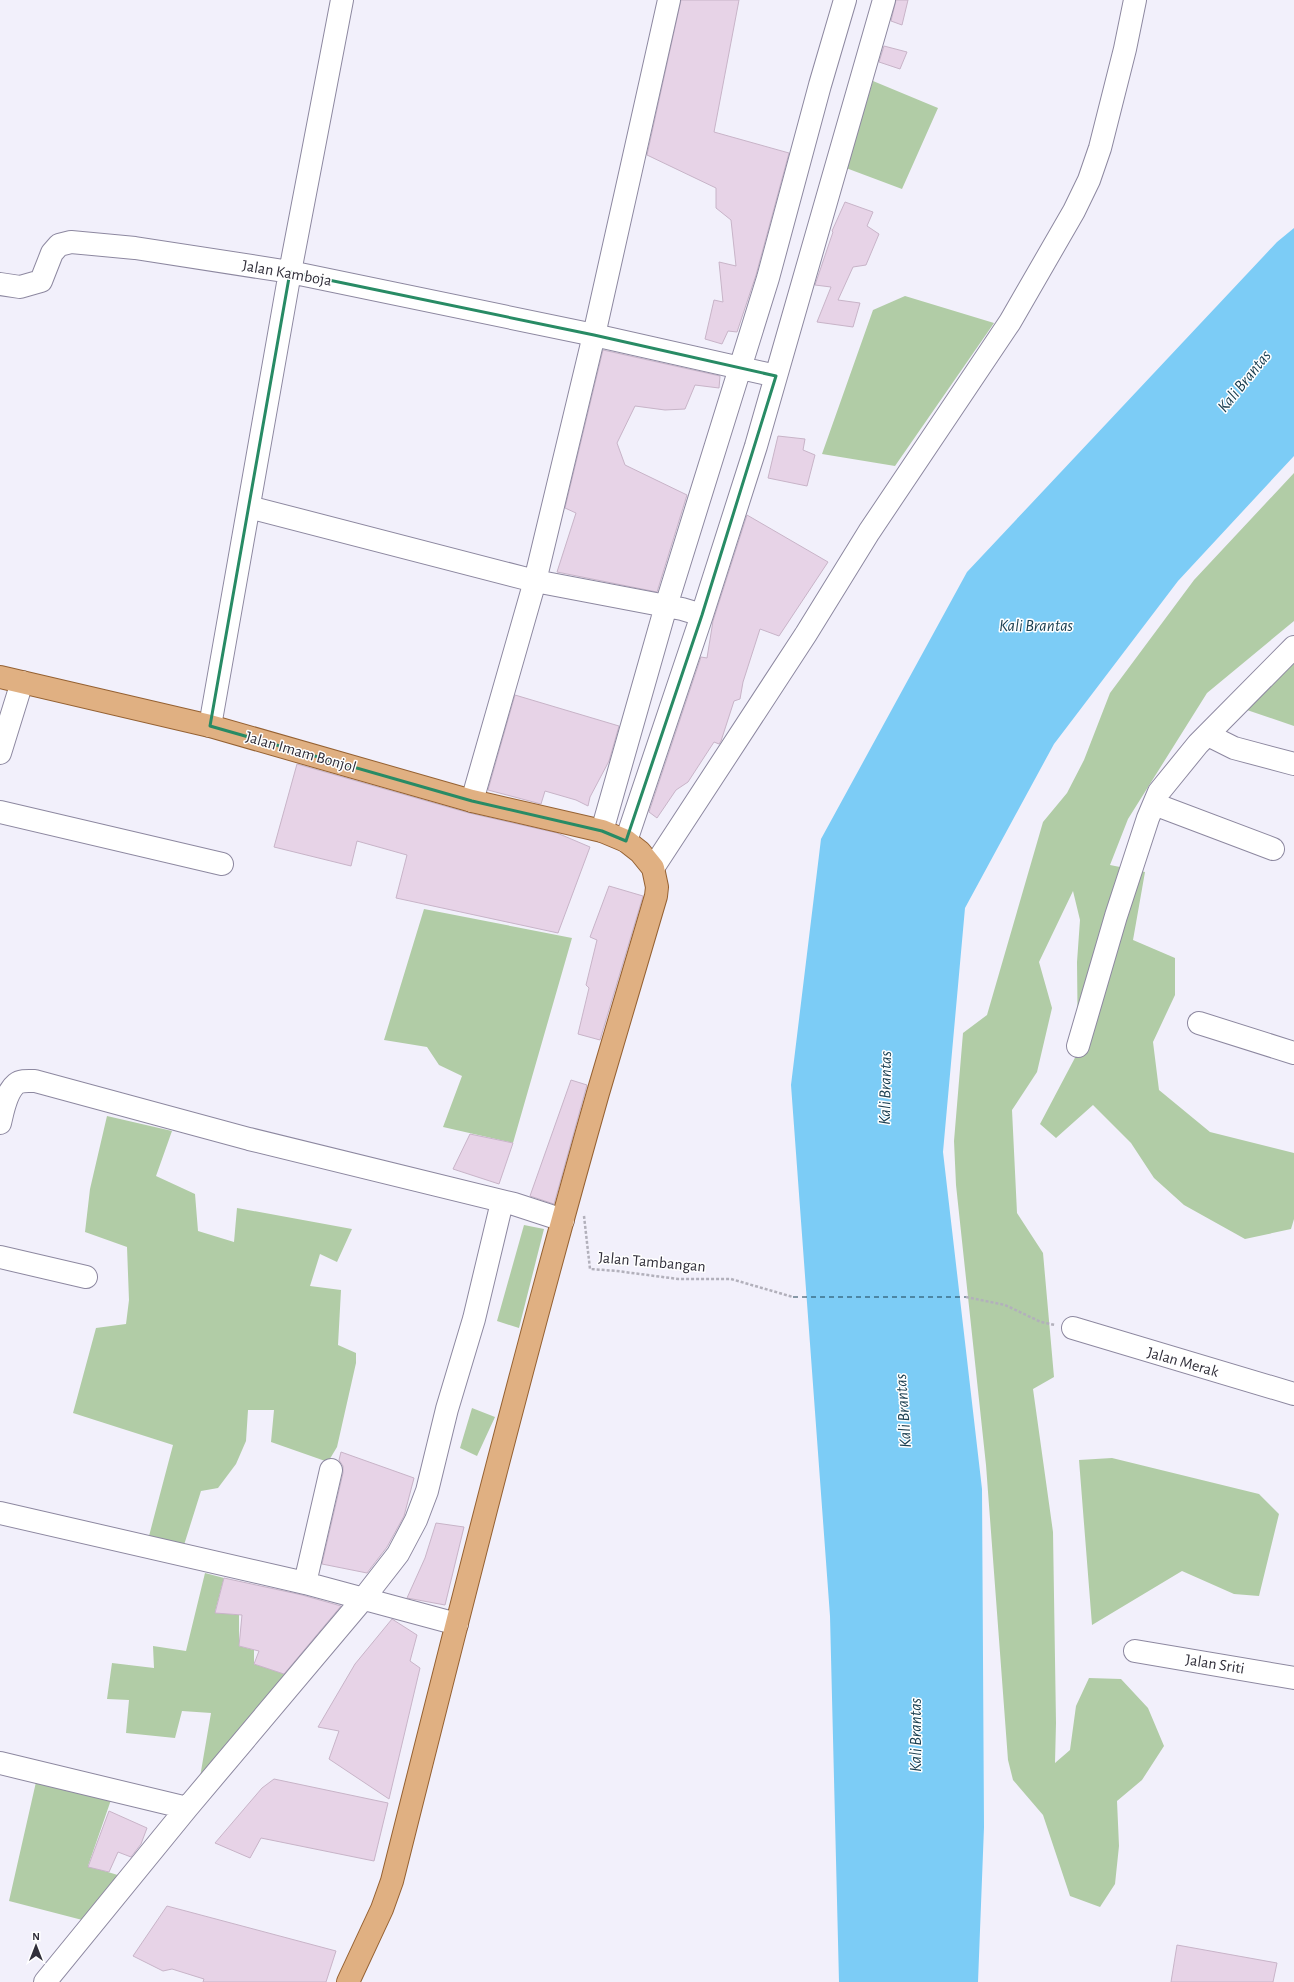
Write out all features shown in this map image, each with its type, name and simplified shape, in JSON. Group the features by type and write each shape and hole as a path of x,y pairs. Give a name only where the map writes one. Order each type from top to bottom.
{"main road":[{"name":"Jalan Imam Bonjol","path":"0,677 210,726 472,801 614,836"},
{"path":"348,1982 382,1909 392,1881 457,1624 563,1220 598,1091 656,896 657,887 653,868 640,852 614,836"}],"street":[{"path":"210,726 290,272 342,0"},
{"path":"472,801 535,581 594,334 669,0"},
{"path":"614,836 683,610 739,367 768,278 820,85 845,0"},
{"path":"614,836 683,610 776,376 804,274 884,0"},
{"path":"653,868 806,634 869,532 1010,322 1074,211 1089,180 1100,148 1125,49 1135,0"},
{"name":"Jalan Kamboja","path":"0,284 20,287 41,281 52,253 60,245 71,242 134,248 290,272 594,334 776,376"},
{"path":"249,507 535,581 683,610"},
{"path":"1078,1046 1116,916 1159,792 1171,776 1208,735 1294,647"},
{"path":"0,753 22,682"},
{"path":"1208,735 1234,748 1294,764"},
{"path":"1154,804 1274,849"},
{"path":"0,812 222,864"},
{"path":"1199,1023 1294,1053"},
{"path":"0,1123 7,1100 15,1084 20,1081 35,1081 249,1139 516,1205 563,1220"},
{"path":"44,1982 187,1808 363,1599 398,1554 416,1520 427,1491 448,1409 474,1319 516,1205"},
{"path":"0,1257 86,1277"},
{"name":"Jalan Merak","path":"1073,1328 1294,1394"},
{"path":"305,1583 330,1470"},
{"path":"0,1513 305,1583 457,1624"},
{"name":"Jalan Sriti","path":"1135,1651 1294,1678"},
{"path":"0,1763 187,1808"}],"path":[{"name":"Jalan Tambangan","path":"584,1210 590,1270 617,1271 678,1279 731,1279 793,1297"},
{"path":"966,1297 1005,1305 1041,1322 1073,1328"}],"highlighted area":[{"path":"290,272 594,335 776,376 702,615 626,841 602,831 472,801 210,726"}],"green space":[{"path":"873,81 938,108 902,189 846,168"},
{"path":"905,296 994,323 895,466 822,454 873,310"},
{"path":"1294,473 1294,621 1207,693 1128,819 1110,865 1145,872 1133,940 1175,958 1175,995 1153,1042 1159,1090 1210,1132 1294,1153 1294,1219 1291,1229 1245,1239 1184,1205 1154,1178 1131,1143 1093,1105 1056,1138 1040,1124 1078,1052 1077,962 1080,920 1073,891 1039,962 1052,1008 1037,1072 1012,1110 1017,1213 1043,1253 1054,1377 1033,1389 1053,1532 1056,1723 1055,1763 1070,1750 1076,1706 1089,1678 1121,1679 1148,1708 1164,1746 1142,1780 1117,1801 1119,1846 1115,1884 1100,1907 1070,1896 1043,1815 1013,1780 1008,1760 986,1465 956,1185 954,1141 963,1033 987,1015 1043,822 1067,793 1084,760 1110,693 1194,580"},
{"path":"1294,660 1294,726 1244,709"},
{"path":"424,909 572,938 513,1143 443,1127 462,1076 439,1065 427,1047 384,1040"},
{"path":"107,1116 172,1131 156,1176 195,1194 198,1231 234,1242 237,1208 352,1229 337,1262 320,1254 310,1286 341,1290 338,1345 356,1353 356,1363 337,1447 328,1462 271,1442 274,1410 248,1410 246,1441 236,1464 218,1488 201,1491 184,1545 149,1536 173,1445 73,1413 96,1328 126,1324 129,1300 127,1247 85,1232 90,1189"},
{"path":"524,1225 544,1229 519,1328 497,1321"},
{"path":"472,1408 495,1417 477,1456 460,1448"},
{"path":"1112,1458 1259,1494 1279,1514 1259,1596 1234,1594 1182,1571 1092,1625 1079,1460"},
{"path":"205,1573 224,1578 215,1612 239,1615 239,1646 254,1650 254,1664 289,1675 199,1783 211,1713 182,1711 175,1738 126,1733 129,1700 107,1699 112,1663 154,1668 153,1646 186,1651"},
{"path":"36,1782 112,1797 88,1866 121,1876 90,1922 9,1901"}],"water":[{"name":"Kali Brantas","path":"1294,228 1294,456 1178,581 1054,744 965,908 943,1152 982,1489 984,1827 978,1982 839,1982 830,1616 791,1085 821,839 967,572 1277,242"}],"building":[{"path":"681,0 739,0 714,132 789,153 756,275 737,332 728,331 722,344 705,339 714,300 723,302 719,262 736,266 731,220 716,208 716,188 647,155"},
{"path":"896,0 908,0 902,25 891,21"},
{"path":"884,46 907,52 900,69 879,62"},
{"path":"845,202 873,212 867,226 879,234 866,265 853,267 838,300 860,303 853,327 817,322 831,287 815,285 833,232 832,231"},
{"path":"603,350 720,376 719,388 695,385 685,409 665,410 635,406 617,443 625,465 687,495 657,592 557,572 576,513 565,508"},
{"path":"778,436 805,439 803,450 815,455 807,486 768,478"},
{"path":"747,515 828,562 779,636 760,629 743,682 740,699 734,701 721,741 719,744 714,742 688,782 676,790 657,818 649,812 701,657 707,658 713,621"},
{"path":"515,695 619,726 609,761 590,797 588,806 576,800 545,791 541,804 488,790"},
{"path":"297,764 469,813 557,833 590,847 558,933 396,898 407,855 357,841 351,866 274,847"},
{"path":"609,886 643,896 600,1040 578,1034 589,988 586,985 597,940 590,937"},
{"path":"571,1080 587,1085 554,1204 530,1196"},
{"path":"470,1134 513,1143 499,1184 453,1169"},
{"path":"341,1452 414,1478 404,1516 387,1547 367,1573 322,1564 343,1473 343,1466 339,1460"},
{"path":"436,1523 464,1527 445,1605 407,1598 425,1558"},
{"path":"224,1578 302,1595 341,1606 284,1674 254,1664 259,1651 239,1646 242,1615 215,1613"},
{"path":"392,1619 417,1635 410,1661 420,1668 389,1799 329,1759 339,1731 318,1727 355,1664"},
{"path":"274,1779 388,1803 374,1861 261,1838 250,1858 215,1843 262,1788"},
{"path":"109,1811 147,1828 141,1844 131,1857 118,1852 109,1872 88,1867"},
{"path":"167,1906 336,1951 326,1982 203,1982 204,1979 172,1969 163,1971 133,1956"},
{"path":"1177,1945 1277,1963 1273,1982 1171,1982"}],"ferry route":[{"path":"793,1297 966,1297"}]}
